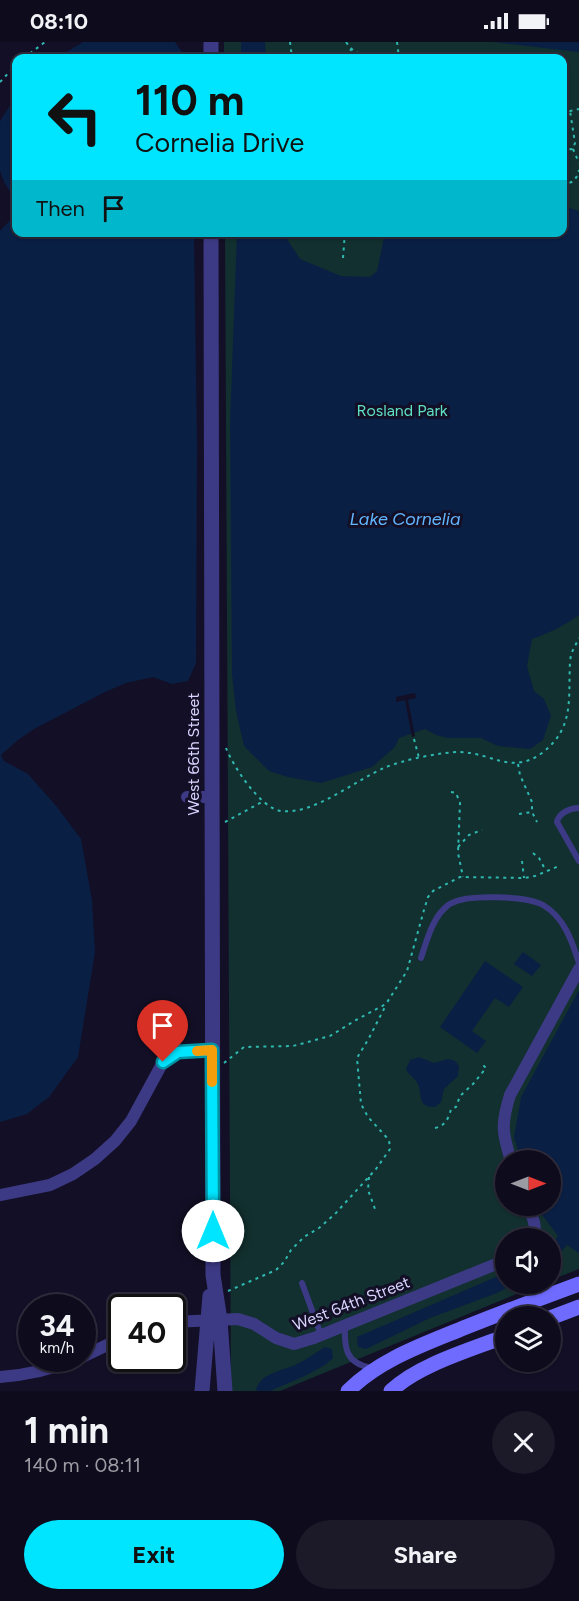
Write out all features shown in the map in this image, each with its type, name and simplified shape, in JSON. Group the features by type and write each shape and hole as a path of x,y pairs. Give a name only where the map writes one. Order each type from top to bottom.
{"main road":[{"path":"348,1391 375,1369 414,1349 579,1284"},
{"path":"561,1314 579,1307"},
{"path":"391,1391 401,1382 436,1363 495,1340"}],"street":[{"name":"West 66th Street","path":"211,237 213,1275 214,1321 225,1391"},
{"path":"188,798 212,797"},
{"path":"508,1150 503,1135 504,1113 510,1095 579,969"},
{"path":"0,1195 50,1185 74,1174 115,1141 131,1121 163,1062 178,1052 212,1050"},
{"name":"West 64th Street","path":"186,1322 238,1319 254,1324 276,1338 294,1344 495,1264"},
{"name":"West 66th Street","path":"202,1391 214,1321"},
{"path":"0,1377 35,1372"}],"lane":[{"path":"579,808 561,814 557,822 579,861"},
{"path":"421,958 441,912 451,903 491,897 516,898 542,904 561,921 572,942 579,963"},
{"path":"302,1283 321,1335"},
{"path":"345,1325 344,1341 349,1356 360,1366 375,1369"}],"path":[{"path":"29,54 45,42"},
{"path":"346,42 359,54"},
{"path":"349,54 351,49"},
{"path":"0,82 12,69"},
{"path":"567,111 579,108"},
{"path":"570,111 575,143 573,149 579,163"},
{"path":"567,150 573,149"},
{"path":"567,184 572,183 577,178 579,171"},
{"path":"343,258 345,237"},
{"path":"223,742 230,758 263,802 280,811 311,807 386,767 419,758 459,752 518,764 542,753 564,728 568,710 571,654 579,638"},
{"path":"414,739 419,758"},
{"path":"518,764 537,822"},
{"path":"451,792 456,793 459,803 458,847 463,877"},
{"path":"222,824 263,802"},
{"path":"519,814 532,812"},
{"path":"458,847 469,835 482,830"},
{"path":"533,853 539,858 546,871"},
{"path":"522,861 524,878"},
{"path":"223,1293 276,1270 304,1237 320,1228 369,1177 390,1149 389,1140 368,1117 361,1104 357,1058 407,971 428,897 433,891 459,877 524,878 559,866"},
{"path":"220,1067 244,1047 293,1046 330,1036 386,1005"},
{"path":"435,1128 440,1127 449,1119 449,1108 456,1107 459,1096 486,1068 483,1065"},
{"path":"369,1177 368,1190 375,1209"}],"green space":[{"name":"Rosland Park","path":"224,42 579,42 579,1269 561,1276 561,1228 495,1228 495,1294 517,1294 280,1391 231,1391 225,237 567,237 567,54 224,54"}],"water":[{"path":"83,42 175,42 183,54 64,54"},
{"path":"241,42 265,42 266,54 241,54"},
{"path":"493,42 579,42 579,52"},
{"path":"12,102 12,195 0,171 0,121"},
{"name":"Lake Cornelia","path":"567,207 579,211 579,615 556,629 532,639 527,666 534,691 544,699 551,716 543,740 530,749 498,746 481,738 448,738 425,729 399,738 395,747 372,767 321,783 269,771 244,746 236,711 232,675 230,423 237,237 286,237 300,259 341,276 370,277 377,271 384,237 567,237"},
{"path":"12,218 12,237 194,237 197,445 196,663 188,681 172,684 153,677 126,683 34,729 1,755 4,761 28,774 81,839 92,900 95,952 78,1057 49,1097 27,1114 0,1122 0,231"},
{"path":"523,952 541,965 532,976 514,964"},
{"path":"485,961 523,987 509,1007 495,998 472,1031 486,1041 477,1053 440,1027"},
{"path":"579,990 579,1253 567,1245 561,1252 561,1228 552,1228 543,1216 561,1216 561,1150 518,1150 514,1137 521,1097"},
{"path":"419,1057 434,1063 453,1060 459,1067 458,1076 444,1089 441,1102 435,1107 429,1107 422,1102 418,1085 406,1069 410,1060"},
{"path":"495,1277 495,1294 430,1318 366,1349 358,1347 357,1337"},
{"path":"325,1347 332,1349 333,1358 325,1365 270,1391 256,1390 258,1384 267,1376 299,1363"}],"pier":[{"path":"415,693 416,698 408,700 415,736 412,737 405,700 396,702 396,697"}],"slow traffic":[{"path":"197,1051 212,1050 212,1082"}],"route":[{"path":"163,1062 178,1052 212,1050 213,1231"}]}
